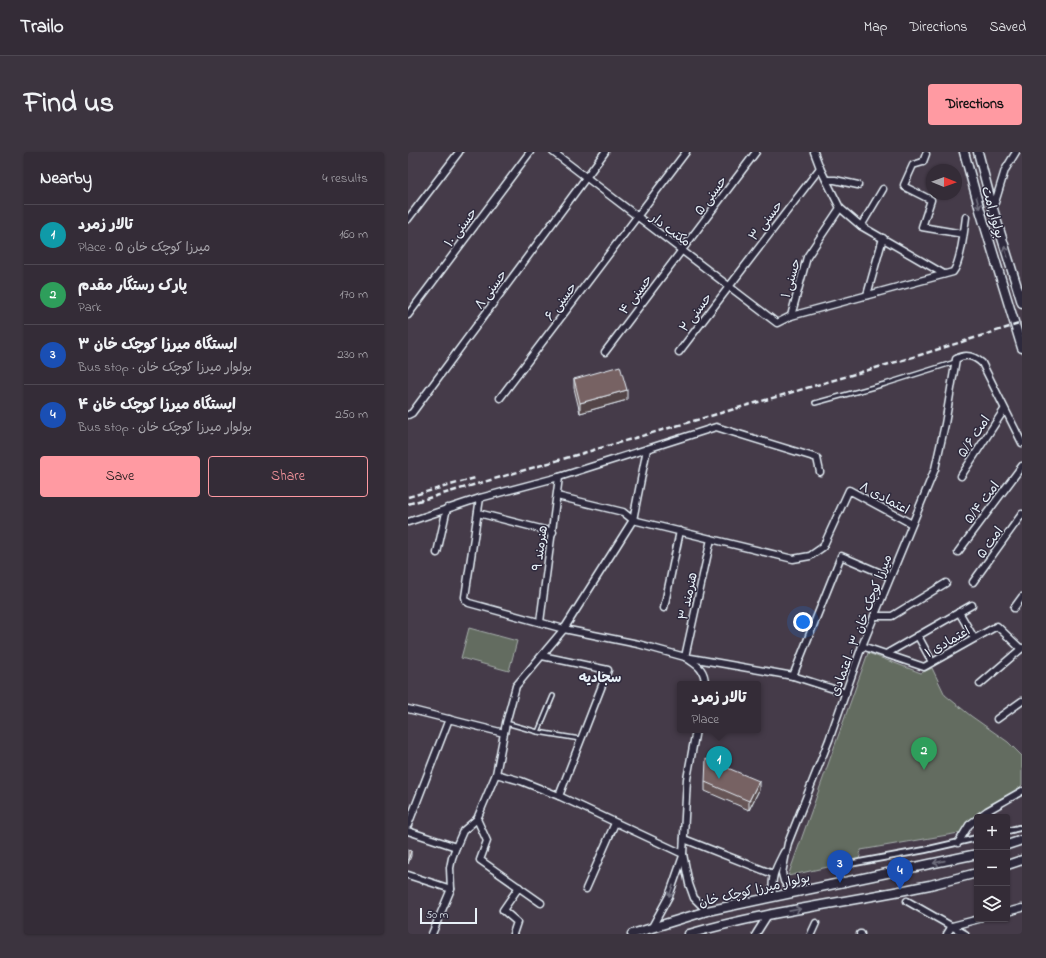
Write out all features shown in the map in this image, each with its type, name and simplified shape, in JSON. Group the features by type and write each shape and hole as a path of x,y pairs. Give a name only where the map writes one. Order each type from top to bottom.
{"main road":[{"name":"بولوار امت","path":"964,152 1022,348"},
{"name":"بولوار امت","path":"978,152 993,209 1022,303"},
{"path":"1010,844 1022,840"},
{"name":"بولوار میرزا کوچک خان","path":"632,934 707,911 791,892 974,855"},
{"path":"1010,864 1022,860"},
{"path":"689,934 768,915 930,884 974,874"}],"street":[{"path":"408,219 458,152"},
{"name":"حسنی ۱۰","path":"408,315 530,152"},
{"name":"مکتب دار","path":"553,152 777,323 791,316"},
{"name":"حسنی ۸","path":"410,414 605,152"},
{"name":"حسنی ۶","path":"500,398 686,152"},
{"name":"حسنی ۵","path":"682,250 756,152"},
{"path":"814,152 820,168 840,208 861,226 944,274"},
{"path":"993,209 1005,170 1016,152"},
{"path":"926,154 923,162 914,165 904,184 905,187 931,200 922,227 963,234"},
{"name":"حسنی ۳","path":"728,286 820,168"},
{"path":"826,180 835,180 858,185"},
{"path":"861,226 883,189"},
{"name":"حسنی ۱","path":"791,316 807,257 840,208"},
{"path":"791,316 952,272 955,269 961,248 966,217"},
{"path":"867,295 884,238"},
{"name":"حسنی ۴","path":"605,352 682,250"},
{"name":"حسنی ۲","path":"679,352 728,286"},
{"path":"954,362 956,359 967,355 982,363 1004,410 1022,443"},
{"name":"میرزا کوچک خان ۳ - اعتمادی","path":"791,892 784,881 782,873 788,843 829,740 862,646 935,469 945,424 954,362"},
{"name":"امت ۵/۶","path":"961,476 1004,410"},
{"path":"408,522 480,498 559,477 716,427 817,458 820,472"},
{"path":"432,934 451,889 450,868 456,847 463,831 477,819 496,774 506,724 516,686 564,629 633,520 647,449"},
{"name":"امت ۵/۴","path":"958,552 1022,466"},
{"name":"هنرمند ۹","path":"540,622 559,477"},
{"name":"اعتمادی ۸","path":"711,540 793,559 810,556 823,547 849,490 912,524"},
{"path":"557,496 623,512 633,520 711,540"},
{"path":"480,498 465,597 466,601 564,629 638,644 685,657 793,676 846,693"},
{"path":"437,553 448,508"},
{"path":"478,513 552,532"},
{"name":"امت ۵","path":"973,582 1022,514"},
{"path":"664,608 680,531"},
{"name":"هنرمند ۳","path":"685,657 711,540"},
{"path":"793,676 841,556 890,577"},
{"path":"874,616 892,616 946,583"},
{"path":"1014,608 1022,597"},
{"path":"886,654 972,605"},
{"path":"959,612 974,638"},
{"name":"اعتمادی ۱","path":"862,646 924,667 997,626 1021,649"},
{"path":"918,636 932,662"},
{"path":"980,684 1021,649"},
{"path":"542,656 608,670 559,796"},
{"path":"685,657 698,666 703,672 704,681"},
{"path":"997,719 1022,700"},
{"path":"408,717 409,709 504,733"},
{"path":"408,825 448,719"},
{"path":"652,928 669,896 683,854 687,779 695,733"},
{"path":"496,774 520,781 559,796 683,854"},
{"path":"983,814 1022,791"},
{"path":"477,819 487,841 480,860 541,903"},
{"path":"958,842 969,825 974,821"},
{"path":"586,889 615,823"},
{"path":"1010,830 1019,828"},
{"path":"408,831 456,847"},
{"path":"684,839 773,874"},
{"path":"833,867 974,839"},
{"path":"773,896 773,874 788,843"},
{"path":"683,854 689,884 694,898 707,911"},
{"path":"408,874 451,889"},
{"path":"513,934 517,922 503,910 519,887"},
{"path":"907,902 966,934"},
{"path":"1010,911 1022,908"},
{"path":"756,934 768,915"},
{"path":"947,934 952,926 974,920"},
{"path":"811,934 816,923"}],"lane":[{"path":"815,403 885,384 954,362"},
{"path":"538,732 553,696"},
{"path":"506,724 538,732 581,739"}],"shaded area":[{"path":"469,628 517,641 509,671 461,658"},
{"path":"868,653 921,673 932,668 945,695 971,716 1008,742 1022,756 1022,785 1012,795 980,814 974,814 974,819 959,833 861,850 859,860 788,876"}],"building":[{"path":"620,366 627,390 580,403 574,379"},
{"path":"706,759 759,781 749,801 705,782"},
{"path":"408,850 411,851 408,860"}],"railway":[{"path":"408,504 920,355 1022,323"},
{"path":"408,497 475,478"}],"place":[{"name":"پارک رستگار مقدم","path":"924,770"},
{"name":"تالار زمرد","path":"719,779"},
{"name":"ایستگاه میرزا کوچک خان ۳","path":"840,883"},
{"name":"ایستگاه میرزا کوچک خان ۴","path":"900,890"}],"district":[{"name":"سجادیه","path":"600,677"}]}
